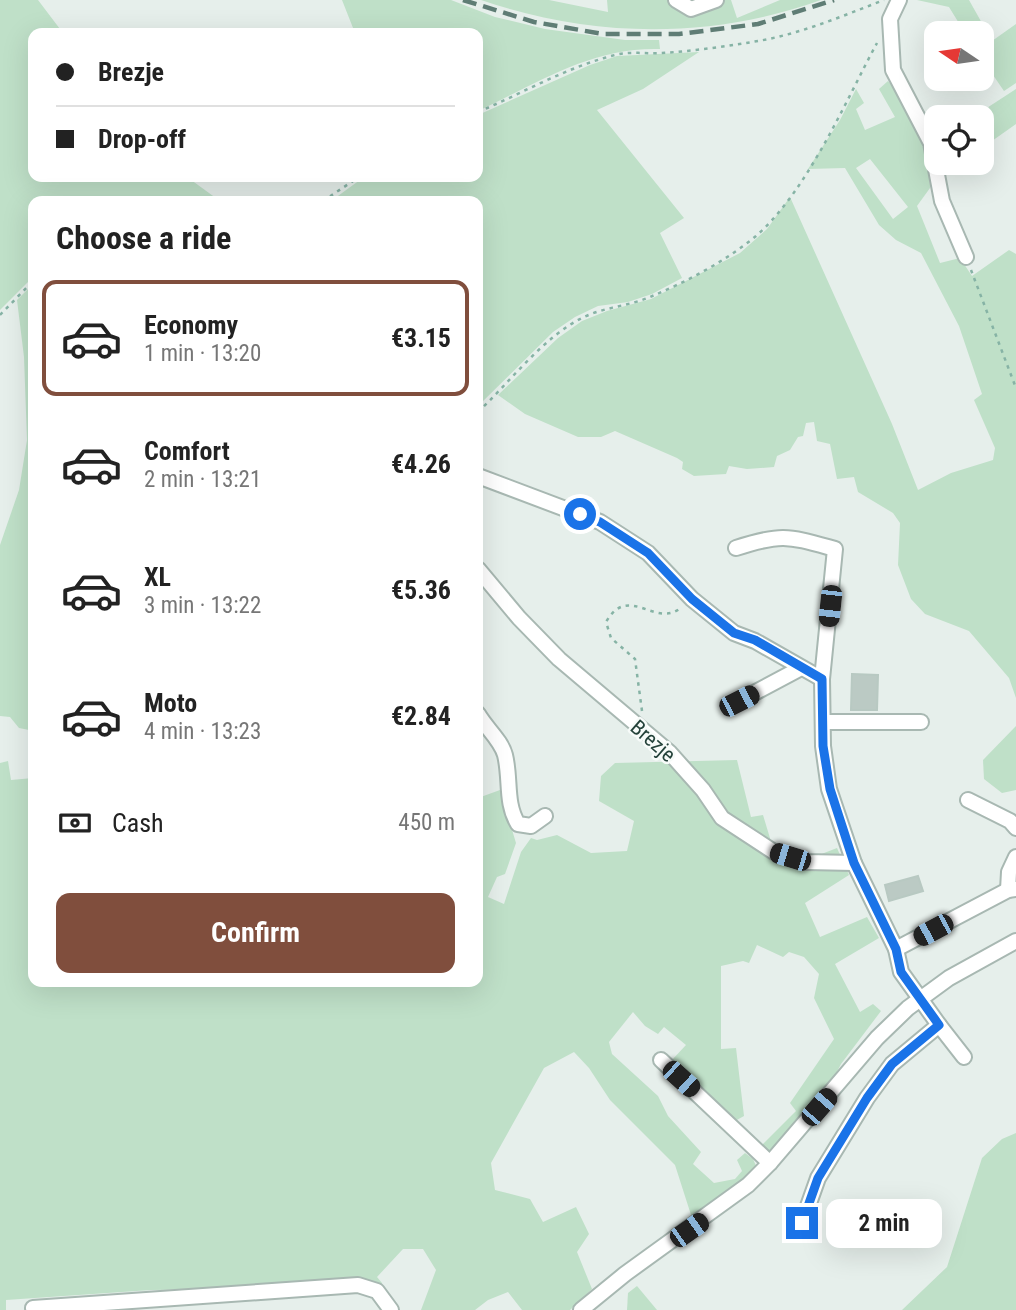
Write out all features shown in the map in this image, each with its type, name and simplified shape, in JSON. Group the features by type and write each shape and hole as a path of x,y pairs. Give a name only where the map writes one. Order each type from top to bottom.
{"street":[{"path":"676,0 691,9 716,0"},
{"path":"899,0 890,19 893,70 931,143 942,201 966,257"},
{"path":"483,477 600,522 648,553 692,599 734,633 755,640 822,679"},
{"path":"736,548 769,537 790,537 835,549 822,679 822,722 830,789 854,863 896,949 901,972 964,1057"},
{"name":"Brezje","path":"483,575 519,618 559,659 668,752 703,790 722,818 774,852 806,862 854,863"},
{"path":"739,701 801,668"},
{"path":"483,721 501,744 505,755 511,813 518,824 531,826 545,816"},
{"path":"822,722 921,722"},
{"path":"968,800 1010,821 1016,828"},
{"path":"896,949 1012,890 1009,872 1016,857"},
{"path":"581,1310 625,1274 720,1207 770,1163 877,1038 920,998 989,954 1016,941"},
{"path":"802,1223 818,1178 867,1098 892,1064 939,1025"},
{"path":"661,1060 770,1163"},
{"path":"33,1308 113,1306 358,1285 377,1291 391,1310"}],"path":[{"path":"483,110 573,68 616,55 632,52 660,54 753,42 813,28 884,0"},
{"path":"483,407 557,336 582,318 651,297 736,252 762,230 791,194 834,129 878,42"},
{"path":"330,196 352,182"},
{"path":"966,257 1016,388"},
{"path":"0,315 28,286"},
{"path":"643,732 635,659 611,638 606,622 614,609 628,604 658,613 675,613 692,599"}],"green space":[{"path":"0,0 38,0 59,28 28,28 28,182 194,182 213,196 28,196 28,282 0,310"},
{"path":"342,0 451,0 495,17 545,29 625,40 659,40 660,49 635,50 588,60 483,109 483,28 353,28"},
{"path":"481,0 549,0 608,12 607,0 671,0 719,4 723,0 731,0 737,18 780,0 821,0 737,22 694,28 651,29 565,22"},
{"path":"917,0 969,0 981,21 958,21 949,7"},
{"path":"1016,24 1016,83 1004,91 994,76 994,40"},
{"path":"699,52 643,89 597,110 684,218 660,233 682,278 652,294 628,302 598,306 575,317 553,332 483,401 483,196 338,196 357,182 483,182 483,113 590,65 617,56"},
{"path":"888,81 904,102 923,146 924,175 929,175 930,188 917,206 940,263 960,258 972,276 1009,250 1016,254 1016,698 1009,678 969,631 925,614 911,599 898,565 900,523 893,513 858,492 854,477 837,479 830,444 817,441 814,422 806,423 803,436 798,437 790,450 777,456 774,467 747,469 729,466 726,474 694,476 682,469 683,462 677,458 615,431 601,437 578,437 525,414 498,395 558,338 582,321 651,299 740,253 767,229 790,197 892,424 918,490 951,473 993,460 995,448 974,400 982,394 959,326 921,253 896,240 879,225 845,168 808,169 840,120 856,89 864,103 856,109 865,130 895,117 879,89","holes":["870,159 908,207 893,219 856,168"]},
{"path":"1016,89 1016,124 994,140 994,105 991,105"},
{"path":"28,289 28,730 19,728 10,717 0,716 0,545 19,490 27,440 24,357 17,300"},
{"path":"1016,726 1016,790 1002,793 984,779 983,760"},
{"path":"737,760 751,817 763,815 776,858 793,865 837,848 849,875 805,903 820,937 867,917 879,938 835,964 860,1012 873,1004 881,1011 841,1064 829,1087 773,1149 763,1153 758,1149 796,1111 790,1103 834,1039 814,998 819,974 804,957 789,952 783,957 757,945 749,963 743,961 721,966 721,1049 736,1048 744,1116 735,1121 671,1061 686,1045 664,1027 658,1034 645,1026 633,1012 609,1042 612,1054 658,1096 668,1116 701,1152 693,1164 714,1183 735,1179 742,1171 737,1160 745,1153 753,1159 757,1168 692,1218 675,1165 610,1100 589,1068 574,1052 544,1068 491,1163 495,1190 530,1199 543,1222 576,1207 589,1234 577,1252 592,1289 570,1310 522,1310 508,1292 488,1300 475,1310 421,1310 436,1270 423,1249 403,1249 377,1277 382,1287 151,1290 6,1300 6,1310 0,1310 0,763 8,761 11,780 28,778 28,987 483,987 483,796 500,790 516,843 505,874 497,877 488,897 504,904 521,852 531,838 537,840 557,835 591,853 627,851 634,821 599,801 601,776 615,763"},
{"path":"1016,1133 1016,1310 902,1310 947,1267 982,1158 1002,1139"},
{"path":"637,1286 657,1310 627,1310 628,1293"}],"building":[{"path":"852,674 878,675 877,710 851,710"},
{"path":"918,876 923,891 889,901 885,885"}],"railway":[{"path":"463,0 534,22 603,34 679,34 758,24 834,0"}],"route":[{"path":"580,514 600,522 648,553 692,599 734,633 755,640 822,679 823,746 830,789 854,863 896,949 901,972 939,1025 892,1064 867,1098 818,1178 802,1223"}]}
